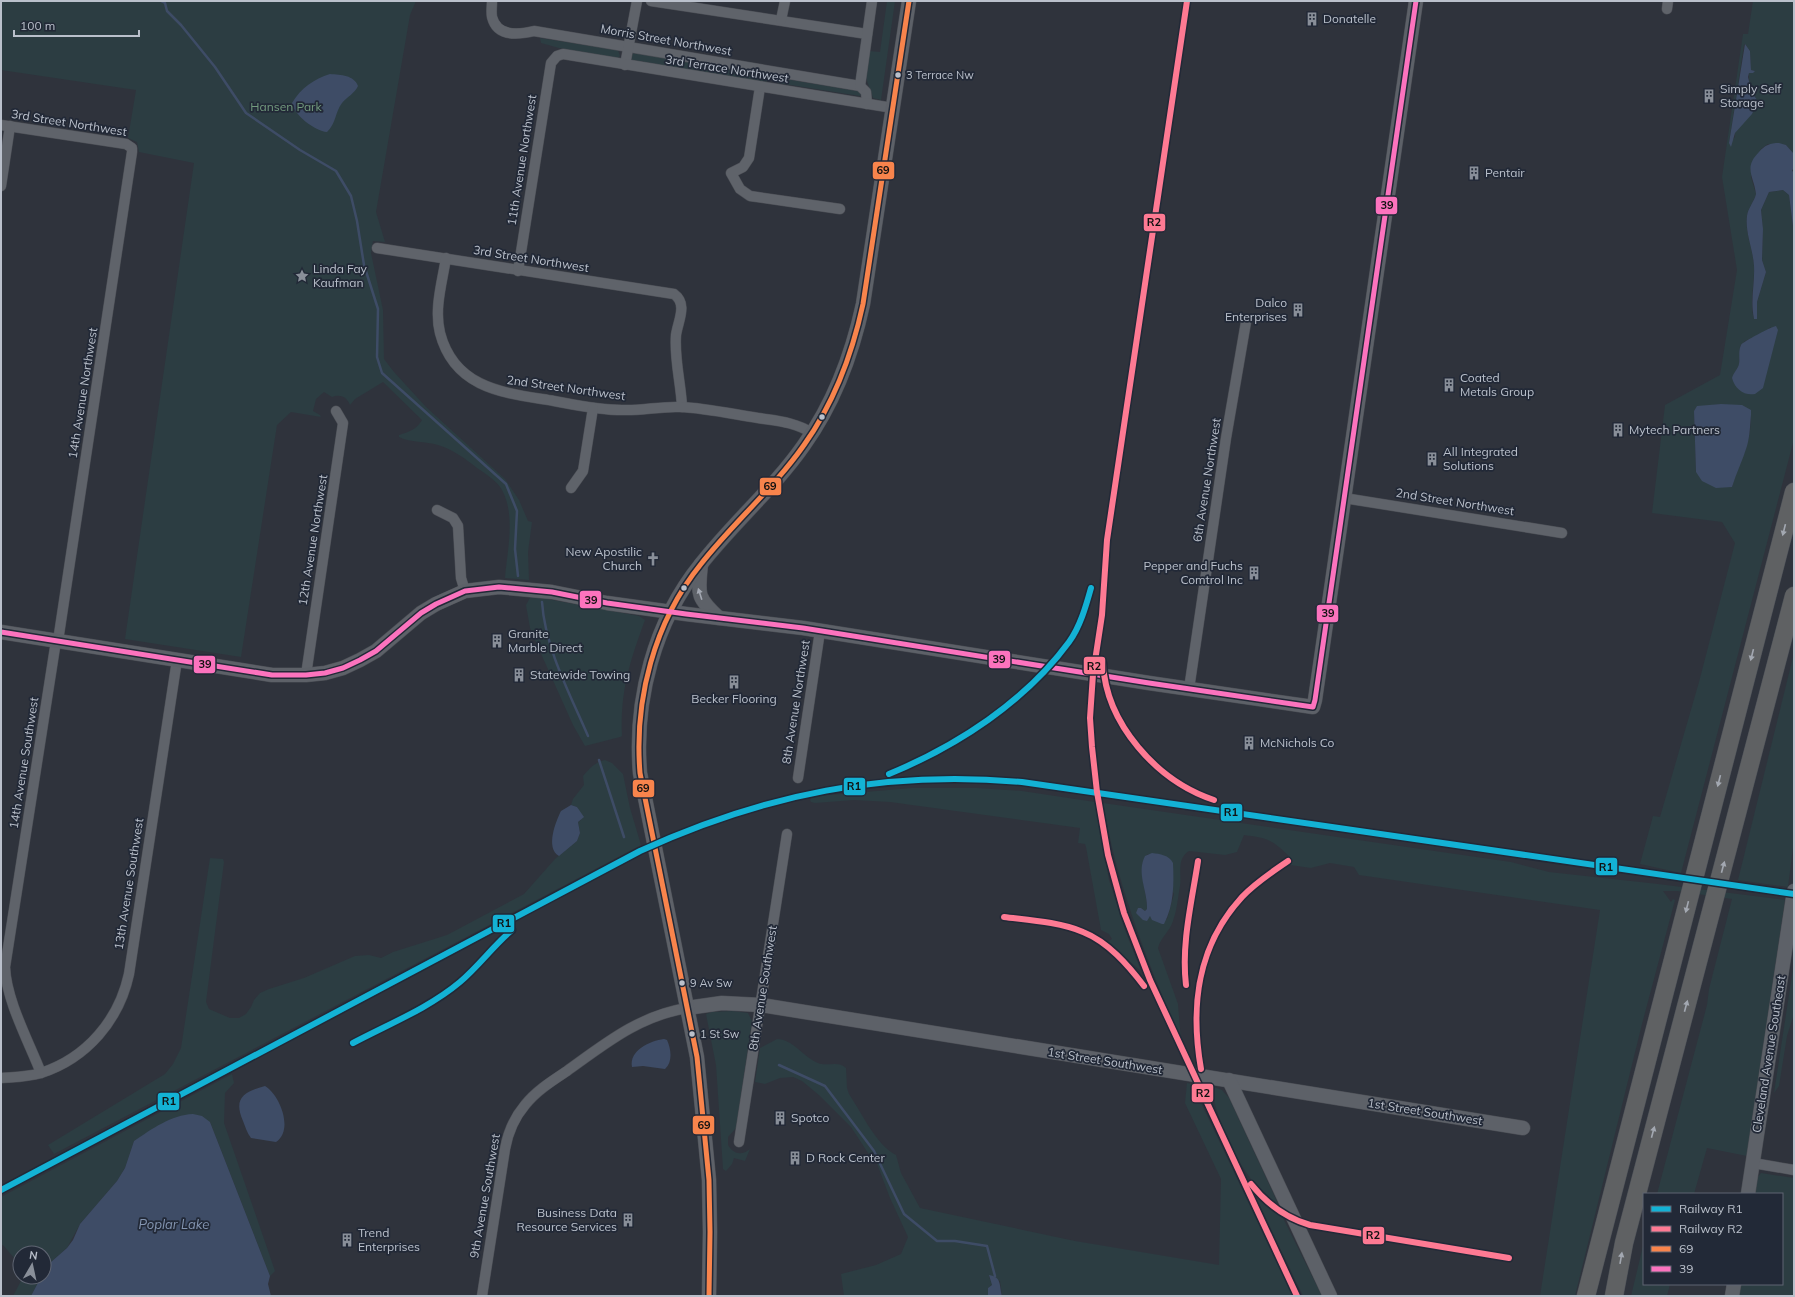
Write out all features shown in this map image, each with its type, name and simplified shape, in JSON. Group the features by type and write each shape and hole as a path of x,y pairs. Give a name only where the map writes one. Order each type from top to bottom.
{"highway":[{"path":"1586,1296 1794,492"},
{"path":"1614,1296 1624,1243 1794,596"}],"street":[{"name":"Morris Street Northwest","path":"492,1 492,16 496,26 501,32 519,34 534,31 860,86"},
{"path":"625,65 637,1"},
{"path":"651,1 867,34"},
{"path":"782,20 785,1"},
{"path":"867,104 866,92 860,86 872,1"},
{"path":"709,1296 710,1222 706,1147 696,1057 651,836 640,773 637,746 639,717 648,671 669,612 701,564 777,478 812,433 830,402 841,378 858,327 868,278 909,1"},
{"path":"1,632 272,675 306,675 325,673 360,660 389,640 421,613 464,591 493,587 518,588 669,612 820,631 1313,707 1316,700 1416,1"},
{"name":"3rd Terrace Northwest","path":"556,56 563,54 893,108"},
{"name":"11th Avenue Northwest","path":"518,270 551,63 556,56"},
{"path":"772,89 775,72"},
{"path":"760,87 749,158 743,167 731,173 736,184 743,193 750,196 840,209"},
{"path":"1,186 6,125"},
{"name":"3rd Street Northwest","path":"6,125 122,143 132,148"},
{"name":"14th Avenue Northwest","path":"57,641 132,148"},
{"name":"3rd Street Northwest","path":"377,248 670,293 680,300 682,307 676,335 676,351 682,407"},
{"name":"2nd Street Northwest","path":"446,258 438,307 438,320 445,347 458,366 476,382 493,390 593,408 624,410 682,407 794,424 812,433"},
{"name":"6th Avenue Northwest","path":"1189,689 1226,438 1246,322"},
{"path":"571,488 583,471 593,408"},
{"name":"12th Avenue Northwest","path":"306,675 343,423 336,411"},
{"name":"2nd Street Northwest","path":"1344,498 1562,533"},
{"path":"437,510 453,518 458,526 461,578 464,591"},
{"path":"701,564 698,588 700,598 719,618"},
{"name":"8th Avenue Northwest","path":"798,778 820,631"},
{"name":"14th Avenue Southwest","path":"41,1073 9,994 5,978 4,953 57,641"},
{"name":"13th Avenue Southwest","path":"1,1078 19,1077 41,1073 69,1060 95,1040 114,1015 126,984 177,660"},
{"name":"8th Avenue Southwest","path":"739,1142 787,834"},
{"name":"Cleveland Avenue Southeast","path":"1748,1193 1794,891"},
{"name":"1st Street Southwest","path":"687,1008 722,1003 761,1005 1523,1128"},
{"name":"9th Avenue Southwest","path":"482,1296 507,1136 518,1114 533,1095 618,1035 647,1019 673,1010 687,1008"},
{"path":"1229,1080 1330,1296"},
{"path":"1753,1163 1794,1170"},
{"path":"1732,1296 1734,1285"}],"green space":[{"name":"Hansen Park","path":"1,1 416,1 410,15 376,212 385,242 373,241 371,253 383,310 384,359 426,407 505,479 519,500 528,521 532,522 528,552 529,580 505,578 510,522 506,500 500,487 488,475 448,449 433,444 399,437 399,435 415,428 422,420 383,382 355,399 350,405 343,397 332,397 324,392 316,399 313,411 321,417 291,412 277,425 241,657 125,639 194,163 139,152 137,142 128,138 136,90 1,70"},
{"path":"887,1 895,1 881,100 873,98 865,75 869,51 880,52"},
{"path":"1753,1 1794,1 1794,154 1786,145 1768,144 1761,149 1751,177 1756,194 1747,216 1747,222 1754,266 1752,306 1754,319 1757,318 1757,302 1766,272 1762,260 1763,229 1761,210 1769,192 1783,190 1789,195 1794,234 1794,439 1681,873 1640,864 1653,816 1660,817 1699,682 1735,543 1722,522 1652,513 1665,405 1720,375 1737,270 1722,177 1743,34 1748,34","holes":["1745,44 1750,51 1751,70 1755,71 1749,73 1749,82 1756,98 1735,133 1735,137 1729,143","1771,327 1739,389 1732,378 1739,365 1740,346 1745,341 1761,334","1721,404 1750,410 1751,421 1748,441 1732,487 1696,472 1694,411 1697,407"]},
{"path":"540,38 618,50 620,56 618,58 559,48 541,43"},
{"path":"633,53 767,75 769,78 766,82 632,60 631,56"},
{"path":"780,78 858,91 861,94 860,96 778,83 777,81"},
{"path":"531,596 639,616 645,620 635,649 624,690 622,736 585,746 573,725 530,628 526,605"},
{"path":"1794,653 1794,840 1788,887 1738,880"},
{"path":"605,760 612,763 623,774 630,808 641,845 54,1154 48,1145 165,1074 173,1064 181,1048 210,858 223,859 224,862 206,1002 209,1009 230,1018 239,1018 246,1014 260,993 269,989 304,978 355,956 369,955 381,958 393,952 447,935 524,894 555,859 577,841 580,833 578,822 581,820 577,807 571,805 573,799 584,785 583,776 595,764"},
{"path":"912,788 977,788 1022,791 1095,802 1109,880 1125,930 1141,971 1107,942 1112,939 1109,934 1101,930 1086,847 1085,844 1078,843 1080,828 890,802 854,800 815,803 811,802 810,800 811,798 817,796"},
{"path":"1103,803 1511,862 1549,872 1785,900 1747,1156 1707,1148 1694,1193 1657,1193 1707,1005 1709,989 1732,899 1677,891 1663,891 1671,902 1673,899 1675,900 1642,1024 1575,1296 1540,1296 1600,910 1359,875 1354,867 1330,863 1311,868 1290,865 1290,857 1274,843 1252,836 1244,835 1237,852 1225,855 1189,851 1182,858 1181,862 1180,886 1172,925 1158,948 1178,1004 1181,1040 1135,924 1116,864","holes":["1148,854 1174,894 1167,919 1150,916 1148,918 1136,913 1141,908 1145,911 1147,909 1142,865"]},
{"path":"1794,962 1794,1014 1787,1036 1779,1086 1774,1093"},
{"path":"733,1011 748,1013 752,1021 736,1128 728,1137 728,1145 732,1150 738,1153 744,1153 750,1149 745,1161 734,1158 732,1164 726,1171 723,1169 716,1065 706,1014 712,1012"},
{"path":"777,1039 788,1042 818,1063 840,1064 846,1068 847,1088 849,1094 864,1119 882,1144 896,1155 901,1173 920,1208 1075,1241 1219,1265 1221,1179 1185,1103 1187,1083 1192,1084 1293,1296 1002,1296 1000,1281 989,1276 992,1285 988,1288 988,1296 844,1296 841,1274 876,1265 901,1254 908,1237 890,1198 876,1161 868,1153 851,1127 820,1096 802,1081 793,1077 780,1078 765,1084 755,1082 760,1048"},
{"path":"232,1074 234,1083 225,1093 224,1123 275,1271 270,1276 210,1122 172,1119 134,1141 125,1168 117,1181 80,1224 67,1248 52,1261 52,1245 12,1245 12,1256 3,1245 1,1246 1,1197"},
{"path":"1211,1086 1222,1090 1229,1098 1281,1210 1256,1185 1235,1154 1220,1121"},
{"path":"1761,1173 1794,1178 1794,1296 1739,1296 1741,1285 1783,1285 1783,1193 1755,1193 1757,1178"},
{"path":"1258,1199 1283,1218 1322,1296 1303,1296 1257,1200"},
{"path":"1643,1246 1643,1285 1670,1285 1667,1296 1631,1296"},
{"path":"19,1285 37,1285 31,1296 13,1296"}],"water":[{"path":"1745,44 1750,51 1751,70 1755,71 1753,73 1749,73 1748,77 1752,93 1758,101 1752,114 1735,133 1731,147 1729,143"},
{"path":"330,74 343,75 350,78 356,82 358,86 355,91 342,103 330,129 327,132 317,129 306,122 294,108 292,103 299,93 308,85"},
{"path":"1779,143 1786,145 1794,154 1794,167 1792,171 1794,172 1794,234 1789,195 1783,190 1769,192 1761,210 1763,229 1762,260 1766,272 1757,302 1757,319 1754,319 1752,305 1754,266 1748,235 1747,216 1756,194 1750,168 1754,158 1763,148 1770,144"},
{"path":"1776,326 1778,330 1763,388 1755,394 1747,394 1740,391 1733,382 1732,378 1733,374 1738,368 1741,345 1758,334"},
{"path":"1721,404 1742,405 1751,410 1751,415 1747,446 1732,487 1716,488 1702,481 1696,472 1694,411 1697,406"},
{"path":"571,805 577,807 584,817 578,822 580,833 577,841 559,856 553,847 553,834 561,811"},
{"path":"1152,853 1161,854 1173,863 1172,902 1164,924 1152,920 1150,916 1147,921 1143,920 1136,913 1138,908 1145,911 1147,909 1142,869 1145,856"},
{"path":"664,1039 667,1040 670,1047 670,1059 668,1066 665,1069 643,1066 632,1067 632,1061 637,1051 647,1044"},
{"path":"265,1086 271,1090 276,1097 283,1113 284,1129 281,1137 276,1142 251,1138 246,1130 240,1113 239,1107 242,1097 251,1091"},
{"name":"Poplar Lake","path":"193,1114 202,1116 210,1122 270,1276 268,1284 271,1296 31,1296 37,1285 52,1285 52,1261 67,1248 73,1240 80,1224 117,1181 125,1168 134,1141 155,1127 169,1120"},
{"path":"989,1275 998,1280 1002,1296 988,1296 988,1288 992,1285"}],"waterway":[{"path":"161,1 165,3 167,11 181,25 215,67 246,113 300,150 336,171 351,196 357,221 364,265 378,309 377,357 382,373 506,484 517,511 515,549 518,576"},
{"path":"542,602 544,619 553,654 588,736"},
{"path":"599,760 624,837"},
{"path":"779,1065 825,1086 874,1151 904,1214 937,1241 955,1241 987,1246 995,1276"}],"rail line":[{"name":"R2","path":"1187,1 1107,540 1102,615 1093,674 1090,718 1092,747 1097,792 1108,855 1124,913 1150,980 1297,1296"},
{"name":"R1","path":"889,774 940,750 964,736 1011,703 1032,684 1051,664 1073,636 1082,616 1091,588"},
{"name":"R2","path":"1103,663 1106,686 1114,707 1124,728 1138,747 1173,779 1193,791 1214,800"},
{"name":"R1","path":"1,1190 640,851 686,831 733,814 779,801 826,791 874,784 922,780 971,779 1022,782 1794,894"},
{"name":"R2","path":"1186,985 1186,938 1198,861"},
{"name":"R2","path":"1201,1069 1196,1022 1200,978 1206,956 1215,936 1227,916 1242,897 1258,882 1288,861"},
{"name":"R2","path":"1004,917 1064,926 1092,936 1117,955 1144,986"},
{"name":"R1","path":"353,1043 422,1008 448,991 467,976 512,930"},
{"name":"R2","path":"1251,1184 1277,1209 1301,1222 1310,1225 1509,1258"}],"transit line":[{"name":"69","path":"709,1296 709,1180 697,1057 640,773 640,718 644,690 659,636 685,587 713,549 767,491 804,445 815,429 841,378 859,323 863,304 909,1"},
{"name":"39","path":"1,632 272,675 306,675 325,673 343,668 360,660 376,651 421,613 436,604 465,591 499,587 552,592 607,603 803,628 1149,683 1313,707 1416,1"}],"place":[{"name":"Donatelle","path":"1312,19"},
{"name":"3 Terrace Nw","path":"898,75"},
{"name":"Simply Self Storage","path":"1709,96"},
{"name":"Pentair","path":"1474,173"},
{"name":"Linda Fay Kaufman","path":"302,276"},
{"name":"Dalco Enterprises","path":"1298,310"},
{"name":"Coated Metals Group","path":"1449,385"},
{"name":"Mytech Partners","path":"1618,430"},
{"name":"All Integrated Solutions","path":"1432,459"},
{"name":"New Apostilic Church","path":"653,559"},
{"name":"Pepper and Fuchs Comtrol Inc","path":"1254,573"},
{"name":"Granite Marble Direct","path":"497,641"},
{"name":"Statewide Towing","path":"519,675"},
{"name":"Becker Flooring","path":"734,682"},
{"name":"McNichols Co","path":"1249,743"},
{"name":"9 Av Sw","path":"682,983"},
{"name":"1 St Sw","path":"692,1034"},
{"name":"Spotco","path":"780,1118"},
{"name":"D Rock Center","path":"795,1158"},
{"name":"Business Data Resource Services","path":"628,1220"},
{"name":"Trend Enterprises","path":"347,1240"}]}
